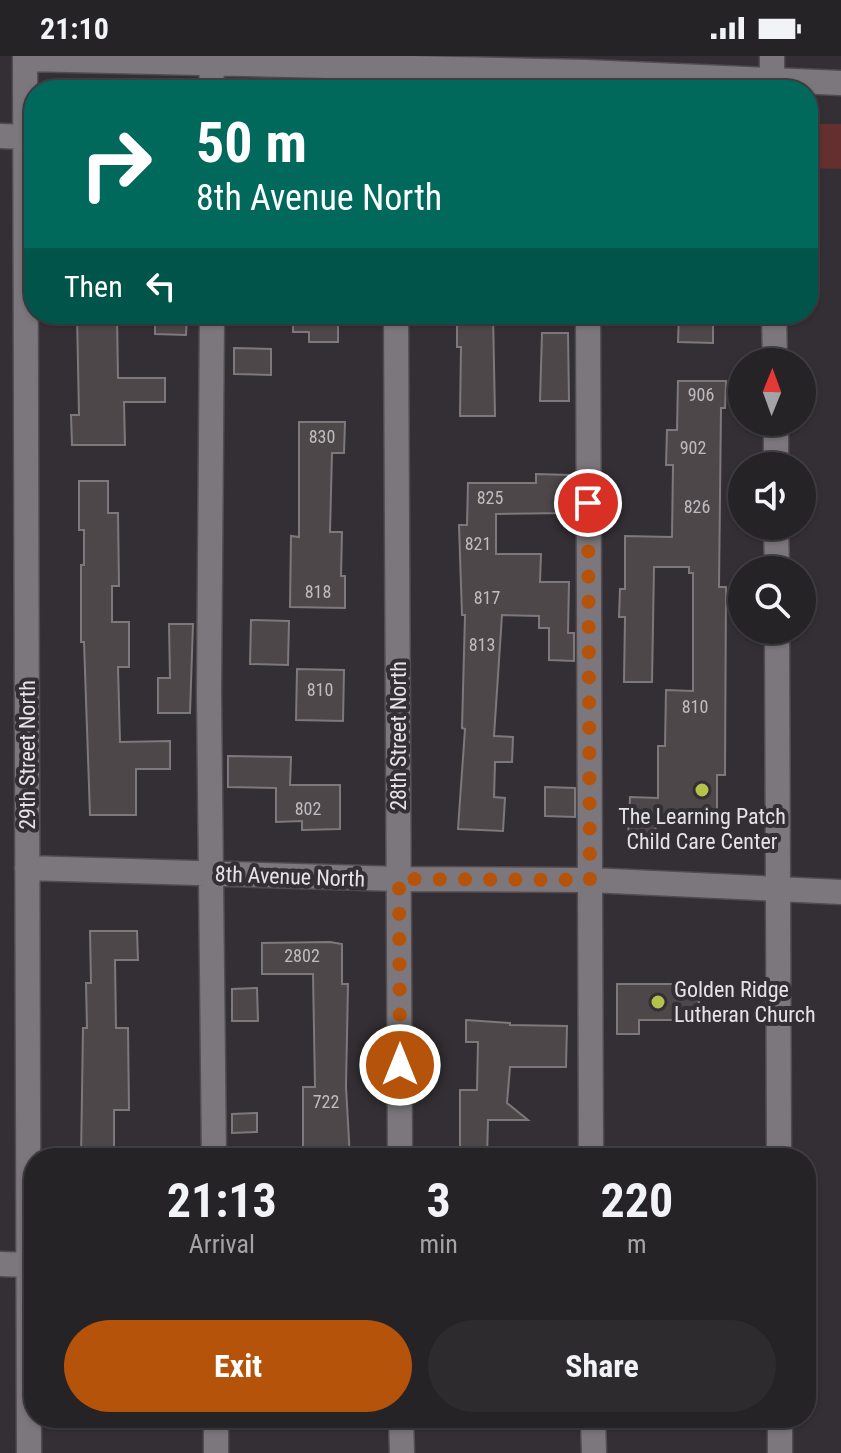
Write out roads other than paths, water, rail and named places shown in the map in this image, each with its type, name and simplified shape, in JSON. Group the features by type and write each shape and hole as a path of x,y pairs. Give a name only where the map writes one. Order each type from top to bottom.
{"street":[{"path":"772,56 772,80"},
{"path":"25,58 211,60 395,72 586,73 694,80"},
{"name":"29th Street North","path":"25,58 25,80"},
{"path":"211,60 212,80"},
{"path":"818,84 841,83"},
{"path":"0,136 24,137"},
{"name":"29th Street North","path":"26,324 27,1148"},
{"path":"212,324 214,1148"},
{"name":"28th Street North","path":"396,324 400,1148"},
{"path":"588,324 591,1148"},
{"path":"774,324 775,348"},
{"path":"777,644 779,1148"},
{"name":"8th Avenue North","path":"27,868 399,879 590,880 841,892"},
{"path":"0,1264 24,1265"},
{"name":"29th Street North","path":"29,1428 29,1453"},
{"path":"216,1428 216,1453"},
{"path":"401,1428 402,1453"},
{"path":"593,1428 594,1453"},
{"path":"780,1428 780,1453"}],"place":[{"name":"The Learning Patch Child Care Center","path":"702,790"},
{"name":"Golden Ridge Lutheran Church","path":"658,1002"}]}
